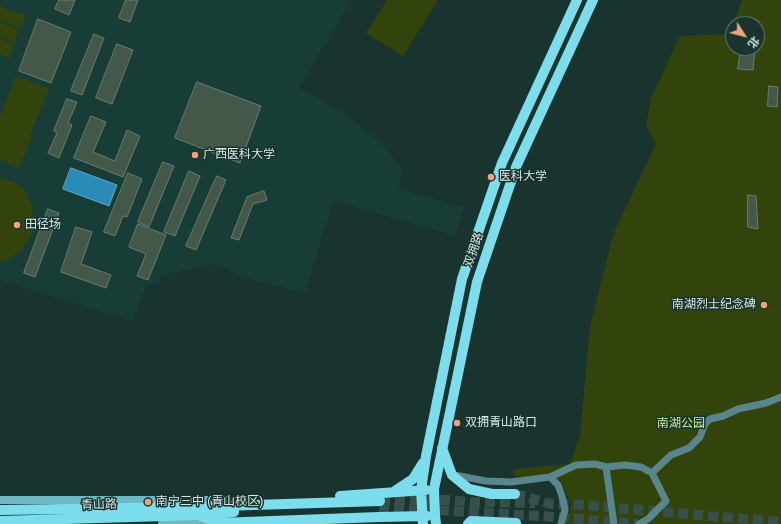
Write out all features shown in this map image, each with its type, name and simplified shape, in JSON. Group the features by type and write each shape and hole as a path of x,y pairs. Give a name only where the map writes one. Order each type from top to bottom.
{"main road":[{"name":"双拥路","path":"423,520 421,490 426,456 462,279 502,163 577,0"},
{"name":"双拥路","path":"436,520 434,489 476,282 516,167 593,0"},
{"path":"442,448 452,475 469,489 492,494 516,494"},
{"path":"396,491 412,479 419,470 426,456"},
{"path":"195,511 227,500 337,496 434,489"},
{"path":"195,511 379,508 423,520 436,520"},
{"path":"195,511 219,524 379,508"},
{"path":"379,508 394,524"},
{"name":"青山路","path":"0,510 195,511"},
{"name":"青山路","path":"0,521 195,511"},
{"path":"468,524 472,522 516,523"}],"street":[{"path":"652,472 672,455 689,448 700,437 705,424 710,419 723,416 738,409 781,398"},
{"path":"452,475 486,481 511,482 550,476 576,465 595,464 606,467 625,464 641,467 652,472 666,501 648,519 639,524"},
{"path":"606,467 614,524"},
{"path":"550,476 558,485 562,496 565,510 561,524"},
{"path":"0,500 227,500"},
{"path":"162,524 198,522 219,524"}],"shaded area":[{"name":"广西医科大学","path":"0,0 352,0 299,87 342,112 378,140 403,170 398,189 464,207 456,236 333,201 305,293 241,277 218,264 162,275 157,286 147,283 133,321 0,280"}],"green space":[{"path":"387,0 438,0 403,56 366,33"},
{"name":"南湖公园","path":"742,0 781,0 781,524 567,524 571,504 561,481 514,476 513,469 570,464 580,435 590,327 614,232 656,144 646,126 651,98 680,36 725,34 725,56 765,56 765,16 736,16"},
{"path":"0,6 25,16 20,29 0,20"},
{"path":"0,22 19,30 14,43 0,37"},
{"path":"0,39 14,45 9,58 0,54"},
{"path":"16,76 49,89 30,135 32,136 19,168 0,160 0,117"},
{"name":"田径场","path":"0,177 18,185 28,195 34,220 32,232 24,247 15,255 5,261 0,262"}],"water":[{"path":"71,168 117,185 109,206 63,189"}],"building":[{"path":"59,0 75,0 69,15 55,9"},
{"path":"126,0 138,0 130,22 119,18"},
{"path":"38,19 71,32 51,83 19,71"},
{"path":"94,34 104,38 82,95 71,91"},
{"path":"117,44 133,50 112,104 96,98"},
{"path":"740,56 754,56 753,70 738,69"},
{"path":"197,82 261,106 240,163 175,138"},
{"path":"769,86 778,87 777,107 768,106"},
{"path":"67,99 77,102 68,123 72,125 59,158 48,153 57,133 54,131"},
{"path":"91,116 106,122 93,152 115,161 127,130 140,136 123,177 74,158"},
{"path":"163,162 174,166 149,227 138,222"},
{"path":"189,171 200,176 175,236 164,232"},
{"path":"128,173 142,179 127,217 123,216 115,236 104,232"},
{"path":"217,176 226,180 196,250 186,246"},
{"path":"264,191 267,200 253,204 239,240 231,238 247,197"},
{"path":"748,195 756,196 758,229 748,227"},
{"path":"48,209 59,213 35,277 24,273"},
{"path":"138,224 166,235 148,280 137,276 146,254 129,247"},
{"path":"76,227 92,232 81,264 111,275 106,288 61,272"}],"tunnel":[{"path":"515,494 551,504 571,504 781,522"},
{"path":"380,501 447,500 535,503"},
{"path":"379,507 543,516 638,524"}],"place":[{"name":"广西医科大学","path":"195,155"},
{"name":"医科大学","path":"491,177"},
{"name":"田径场","path":"17,225"},
{"name":"南湖烈士纪念碑","path":"764,305"},
{"name":"双拥青山路口","path":"457,423"},
{"name":"南宁三中 (青山校区)","path":"148,502"}]}
